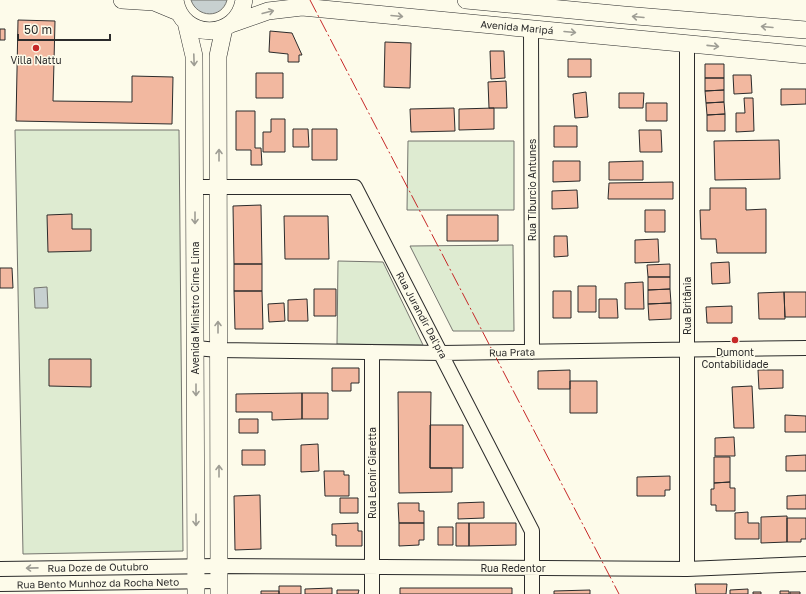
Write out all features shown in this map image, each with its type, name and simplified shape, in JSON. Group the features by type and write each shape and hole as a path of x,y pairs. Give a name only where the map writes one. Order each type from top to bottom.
{"main road":[{"path":"122,0 154,2 179,11"},
{"path":"219,580 218,56 227,26 238,16 244,0"},
{"path":"466,0 624,16 806,30"},
{"name":"Avenida Maripá","path":"179,11 194,28 204,31 214,31 268,10 302,8 806,55"},
{"name":"Avenida Ministro Cirne Lima","path":"179,11 194,56 196,581"}],"street":[{"name":"Rua Tíburcio Antunes","path":"531,29 532,352"},
{"name":"Rua Britânia","path":"687,43 687,569"},
{"name":"Rua Jurandir Dal'pra","path":"195,187 355,187 442,353 532,531 532,594"},
{"name":"Rua Prata","path":"196,348 218,350 442,353 806,348"},
{"name":"Rua Leonir Giaretta","path":"372,352 372,594"},
{"name":"Rua Redentor","path":"196,581 372,567 687,569 806,564"},
{"name":"Rua Doze de Outubro","path":"0,568 196,581"},
{"name":"Rua Bento Munhoz da Rocha Neto","path":"0,584 196,581"}],"green space":[{"path":"15,130 179,130 183,551 23,554"},
{"path":"408,141 514,141 514,210 407,210"},
{"path":"513,245 514,331 453,331 410,246"},
{"path":"338,261 383,262 423,345 337,344"}],"shaded area":[{"path":"191,0 227,0 220,11 209,14 198,10"},
{"path":"47,287 48,308 35,308 34,288"}],"building":[{"name":"Villa Nattu","path":"18,20 55,21 53,101 132,102 132,76 173,77 172,124 16,121"},
{"path":"0,29 5,29 5,40 0,40"},
{"path":"270,31 292,33 302,55 299,55 299,62 288,62 288,54 269,52"},
{"path":"385,42 411,43 410,88 384,87"},
{"path":"490,51 504,51 505,78 491,79"},
{"path":"568,59 591,59 591,77 568,77"},
{"path":"705,64 724,64 724,78 705,78"},
{"path":"256,73 283,73 283,98 256,98"},
{"path":"733,75 751,75 752,93 734,94"},
{"path":"705,78 724,78 724,90 705,91"},
{"path":"506,81 507,108 489,108 488,82"},
{"path":"781,89 806,89 806,104 781,105"},
{"path":"724,90 724,102 706,103 705,91"},
{"path":"586,92 588,117 575,118 573,94"},
{"path":"619,93 644,93 643,108 619,108"},
{"path":"744,98 753,98 754,131 736,132 736,113 745,113"},
{"path":"724,102 725,114 707,115 706,103"},
{"path":"646,103 667,103 667,121 646,121"},
{"path":"454,108 455,131 411,132 410,109"},
{"path":"494,108 494,129 459,130 459,109"},
{"path":"236,111 255,111 255,148 261,148 262,165 251,165 251,150 236,150"},
{"path":"725,114 725,131 707,131 707,115"},
{"path":"271,119 285,119 285,152 263,152 263,132 271,132"},
{"path":"554,126 577,126 577,147 554,147"},
{"path":"293,129 308,129 309,147 293,147"},
{"path":"312,129 337,129 337,160 312,160"},
{"path":"639,130 661,130 662,152 640,152"},
{"path":"779,140 780,179 715,180 714,141"},
{"path":"553,161 580,161 580,181 553,182"},
{"path":"643,161 643,180 609,180 609,162"},
{"path":"673,182 673,199 608,199 609,183"},
{"path":"710,188 746,188 746,210 766,209 766,253 717,253 716,239 701,239 700,210 710,210"},
{"path":"577,190 578,208 552,209 552,191"},
{"path":"261,205 262,264 234,264 233,206"},
{"path":"645,210 665,210 665,232 645,232"},
{"path":"72,214 72,229 91,229 91,251 48,252 47,215"},
{"path":"447,215 498,215 498,241 447,241"},
{"path":"284,216 328,216 329,259 285,259"},
{"path":"554,236 567,236 568,256 554,257"},
{"path":"658,239 659,262 635,263 635,240"},
{"path":"729,262 730,283 712,284 711,263"},
{"path":"234,264 262,264 262,291 234,291"},
{"path":"670,264 670,277 648,277 647,265"},
{"path":"0,268 12,268 13,288 0,288"},
{"path":"648,277 670,277 670,289 648,290"},
{"path":"643,282 644,309 625,309 625,283"},
{"path":"578,286 596,286 596,312 578,312"},
{"path":"314,289 336,289 336,316 314,316"},
{"path":"670,289 671,303 648,304 648,290"},
{"path":"234,291 262,291 263,329 235,329"},
{"path":"553,291 571,291 571,318 553,318"},
{"path":"784,292 785,319 759,319 758,293"},
{"path":"784,292 806,292 806,317 785,317"},
{"path":"307,299 308,321 288,321 288,300"},
{"path":"599,299 617,299 618,318 599,318"},
{"path":"284,303 285,321 269,322 268,304"},
{"path":"671,303 671,319 649,320 648,304"},
{"path":"732,306 732,323 707,323 706,307"},
{"path":"49,359 91,359 91,387 49,386"},
{"path":"332,368 359,368 359,383 351,383 351,391 332,391"},
{"path":"570,370 570,389 538,389 538,371"},
{"path":"758,370 783,370 783,388 759,389"},
{"path":"570,381 597,381 597,413 570,413"},
{"path":"752,386 754,428 734,428 732,387"},
{"path":"398,392 431,392 430,468 452,468 452,492 399,493"},
{"path":"302,393 328,393 328,419 302,419"},
{"path":"302,393 302,419 272,420 272,412 236,412 236,394"},
{"path":"785,415 806,416 806,432 785,432"},
{"path":"239,419 258,419 258,433 239,433"},
{"path":"430,425 463,425 463,468 430,468"},
{"path":"734,437 735,456 715,456 715,438"},
{"path":"318,444 319,471 301,472 301,445"},
{"path":"242,450 265,450 265,465 242,465"},
{"path":"806,455 806,471 786,471 786,456"},
{"path":"714,457 730,457 730,482 714,483"},
{"path":"324,471 344,471 344,475 349,475 349,496 325,496"},
{"path":"670,476 670,490 665,490 665,496 637,496 637,477"},
{"path":"730,482 730,488 735,488 735,511 716,511 716,505 711,505 711,489 714,489 714,483"},
{"path":"260,495 261,549 235,550 234,496"},
{"path":"806,495 806,509 787,509 787,496"},
{"path":"340,498 358,498 358,513 340,513"},
{"path":"484,502 484,518 458,519 458,503"},
{"path":"398,503 419,503 419,511 424,511 424,523 399,523"},
{"path":"748,512 748,523 759,523 759,539 735,539 735,513"},
{"path":"787,516 787,542 761,543 761,517"},
{"path":"787,518 806,518 806,539 801,539 801,542 787,542"},
{"path":"358,523 358,531 362,531 362,546 336,546 336,535 332,535 332,524"},
{"path":"399,523 424,523 424,540 419,540 419,545 399,546"},
{"path":"456,523 469,523 469,546 456,546"},
{"path":"469,523 516,523 516,545 469,546"},
{"path":"438,527 453,527 453,545 438,545"},
{"path":"695,584 727,584 726,594 696,594"},
{"path":"279,586 301,586 301,594 279,594"},
{"path":"332,588 332,594 305,594 305,589"},
{"path":"400,588 512,588 512,594 400,594"},
{"path":"748,589 748,594 730,594 730,590"},
{"path":"337,590 359,590 358,594 337,594"},
{"path":"590,590 590,594 554,594 554,591"},
{"path":"261,591 279,591 279,594 261,594"},
{"path":"780,591 789,591 789,594 780,594"},
{"path":"753,592 761,592 761,594 753,594"},
{"path":"790,592 800,592 800,594 790,594"}],"power":[{"path":"310,0 619,594"}],"place":[{"name":"Villa Nattu","path":"36,48"},
{"name":"Dumont Contabilidade","path":"735,340"}]}
